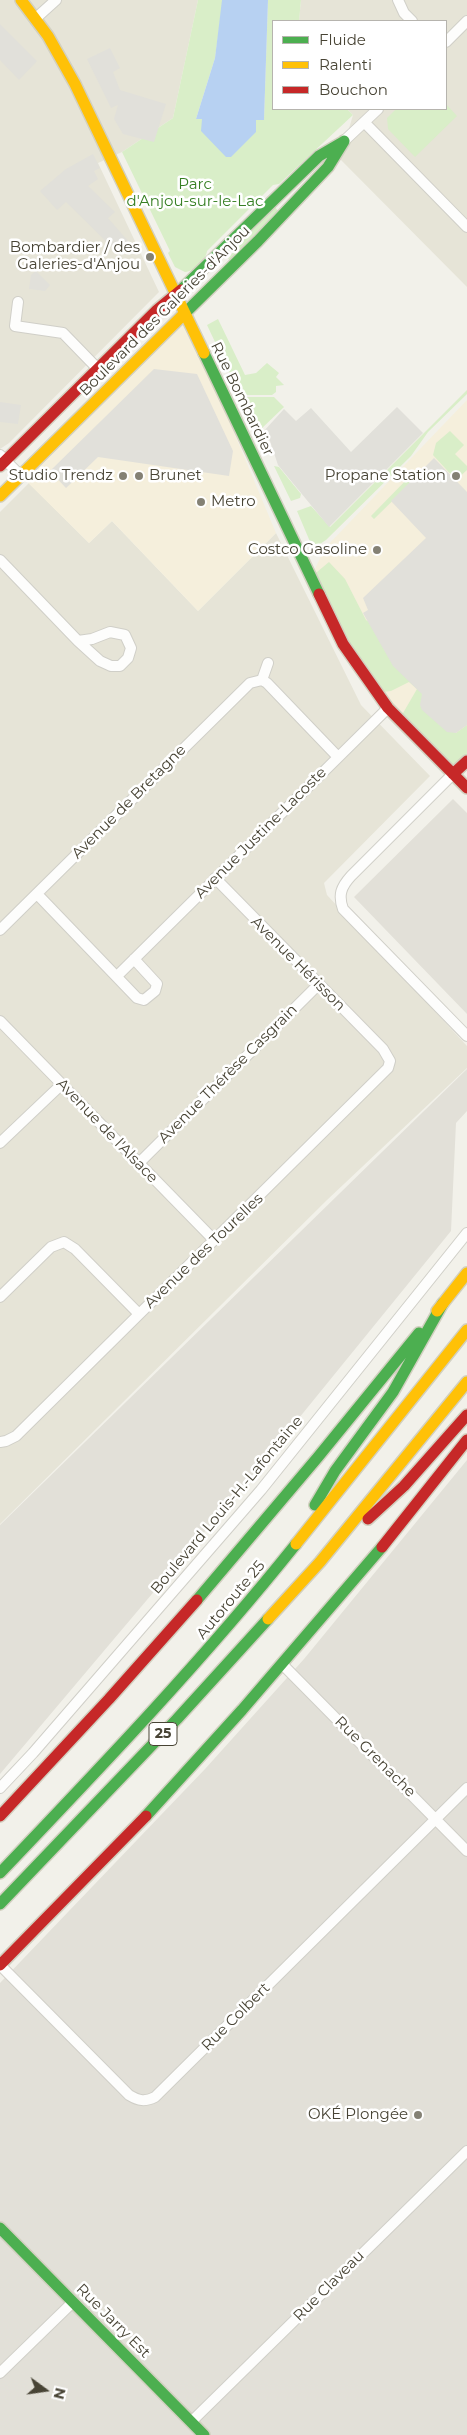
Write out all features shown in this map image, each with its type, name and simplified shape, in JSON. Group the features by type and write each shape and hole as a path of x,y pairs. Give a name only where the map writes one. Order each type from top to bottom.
{"main road":[{"name":"Rue Bombardier","path":"21,0 36,18 75,84 343,644 388,708 467,788"},
{"name":"Boulevard des Galeries-d'Anjou","path":"2,460 193,280 226,245 319,156 344,142"},
{"name":"Boulevard des Galeries-d'Anjou","path":"0,496 258,241 328,167 344,142"},
{"path":"453,774 467,761"},
{"path":"0,1816 82,1730 217,1577 380,1382 467,1273"},
{"path":"276,1571 335,1471 393,1392 443,1303"},
{"name":"Autoroute 25","path":"0,1873 173,1690 276,1571 467,1330"},
{"name":"25","path":"0,1904 177,1719 320,1562 467,1382"},
{"path":"320,1562 404,1486 467,1415"},
{"path":"0,1965 139,1823 282,1664 370,1560 467,1440"},
{"name":"Rue Jarry Est","path":"0,2228 204,2435"}],"street":[{"path":"36,18 56,0"},
{"path":"398,0 404,13 411,20"},
{"path":"447,41 467,21"},
{"name":"Boulevard des Galeries-d'Anjou","path":"344,142 377,110"},
{"path":"364,122 467,227"},
{"name":"Boulevard des Galeries-d'Anjou","path":"18,302 15,326 63,333 98,369"},
{"path":"2,460 21,476"},
{"path":"0,560 78,641 100,661 116,667 120,666 128,658 131,648 125,635 115,632 78,641"},
{"path":"268,663 262,680 338,757"},
{"name":"Avenue de Bretagne","path":"0,930 250,683 262,680"},
{"name":"Avenue Justine-Lacoste","path":"117,976 388,708"},
{"path":"453,774 351,876 340,891 343,909 467,1036"},
{"name":"Avenue Hérisson","path":"214,878 383,1049"},
{"path":"37,894 142,1001 155,991 155,981 134,959"},
{"name":"Avenue Thérèse Casgrain","path":"138,1163 318,985"},
{"name":"Avenue de l'Alsace","path":"0,1021 214,1240"},
{"name":"Avenue des Tourelles","path":"0,1442 16,1436 383,1074 390,1061 383,1049"},
{"path":"0,1143 62,1084"},
{"name":"Boulevard Louis-H.-Lafontaine","path":"0,1788 33,1753 261,1490 467,1233"},
{"path":"0,1297 51,1247 64,1242 75,1249 139,1314"},
{"name":"Rue Grenache","path":"282,1664 467,1851"},
{"name":"Rue Colbert","path":"0,1965 129,2096 142,2101 148,2100 155,2097 467,1788"},
{"name":"Rue Claveau","path":"191,2422 467,2151"},
{"path":"0,2373 73,2302"}],"shaded area":[{"path":"0,0 198,0 173,118 122,152 98,163 159,292 9,443 0,449"},
{"path":"301,0 467,0 467,287 340,159 353,115 348,110 447,110 447,20 299,20"},
{"path":"0,24 37,61 19,80 0,60"},
{"path":"110,48 120,68 113,72 120,90 166,104 154,142 123,134 114,119 118,105 111,108 87,59"},
{"path":"93,154 100,168 94,171 98,179 88,186 115,212 108,218 128,241 118,253 66,202 57,210 40,191 66,169"},
{"path":"36,271 50,285 45,291 29,289 31,275"},
{"path":"184,313 276,533 198,611 112,521 89,543 21,476"},
{"path":"154,369 197,374 233,451 229,476 98,457 66,488 50,471"},
{"path":"467,400 467,761 399,720 311,577 325,548"},
{"path":"0,402 21,405 18,424 0,422"},
{"path":"397,407 423,433 329,527 278,465 270,441 263,432 284,409 296,421 311,408 351,452"},
{"path":"434,458 467,492 467,725 456,733 447,732 422,710 420,705 422,694 393,666 363,613 368,610 363,598 426,538 391,501"},
{"path":"29,483 89,543 112,521 198,611 276,533 361,705 430,776 324,883 327,895 467,1046 467,1068 327,1200 0,1524 0,512"},
{"path":"453,799 467,813 467,1014 354,897"},
{"path":"467,1069 467,1111 456,1123 451,1231 260,1466 0,1774 0,1525"},
{"path":"467,1460 467,2435 0,2435 0,1983 205,1769 304,1659"}],"green space":[{"name":"Parc d'Anjou-sur-le-Lac","path":"198,0 222,0 222,7 215,58 196,119 264,119 268,0 301,0 299,20 272,20 272,110 348,110 353,115 279,184 273,185 207,251 205,258 193,270 185,272 175,267 168,253 170,251 122,152 173,118"},
{"path":"447,105 457,116 415,157 388,129 387,118 395,110 447,110"},
{"path":"275,207 278,211 230,260 228,259 249,231"},
{"path":"218,319 245,375 256,373 267,363 279,373 276,377 284,385 276,386 276,392 272,395 240,395 207,325"},
{"path":"467,390 467,394 428,432 411,456 326,540 320,544 311,544 297,511 311,506 330,527"},
{"path":"241,397 274,397 284,407 258,432"},
{"path":"450,431 464,445 455,454 467,466 467,470 456,480 433,455 436,443"},
{"path":"274,466 279,467 301,494 300,498 291,501"},
{"path":"424,470 374,519 371,516 414,472"},
{"path":"329,562 345,579 366,620 409,651 456,733 467,725 467,761 453,774 399,720 417,689 409,682 391,691 376,693 311,577"}],"water":[{"path":"222,0 268,0 264,120 256,120 256,132 231,157 226,157 201,131 202,119 196,119 215,58"}],"traffic: fast":[{"path":"185,313 258,241 328,167 344,141"},
{"path":"181,290 319,156 343,142"},
{"path":"204,353 319,594"},
{"path":"315,1505 335,1471 393,1392 443,1303"},
{"path":"197,1600 318,1457 419,1333"},
{"path":"0,1873 189,1670 296,1544"},
{"path":"146,1816 242,1710 382,1547"},
{"path":"0,1904 177,1719 268,1619"},
{"path":"0,2228 204,2435"}],"traffic: slow":[{"path":"21,0 48,36 75,84 204,353"},
{"path":"0,496 185,313"},
{"path":"437,1311 467,1273"},
{"path":"296,1544 467,1330"},
{"path":"268,1619 320,1562 467,1382"}],"traffic: jam":[{"path":"0,466 157,310 181,290"},
{"path":"319,594 343,644 388,708 467,788"},
{"path":"453,774 467,761"},
{"path":"368,1519 404,1486 467,1415"},
{"path":"382,1547 467,1440"},
{"path":"0,1816 109,1699 197,1600"},
{"path":"0,1965 146,1816"}],"place":[{"name":"Bombardier / des Galeries-d'Anjou","path":"150,257"},
{"name":"Studio Trendz","path":"123,476"},
{"name":"Brunet","path":"139,476"},
{"name":"Propane Station","path":"456,476"},
{"name":"Metro","path":"201,502"},
{"name":"Costco Gasoline","path":"377,550"},
{"name":"OKÉ Plongée","path":"418,2115"}]}
